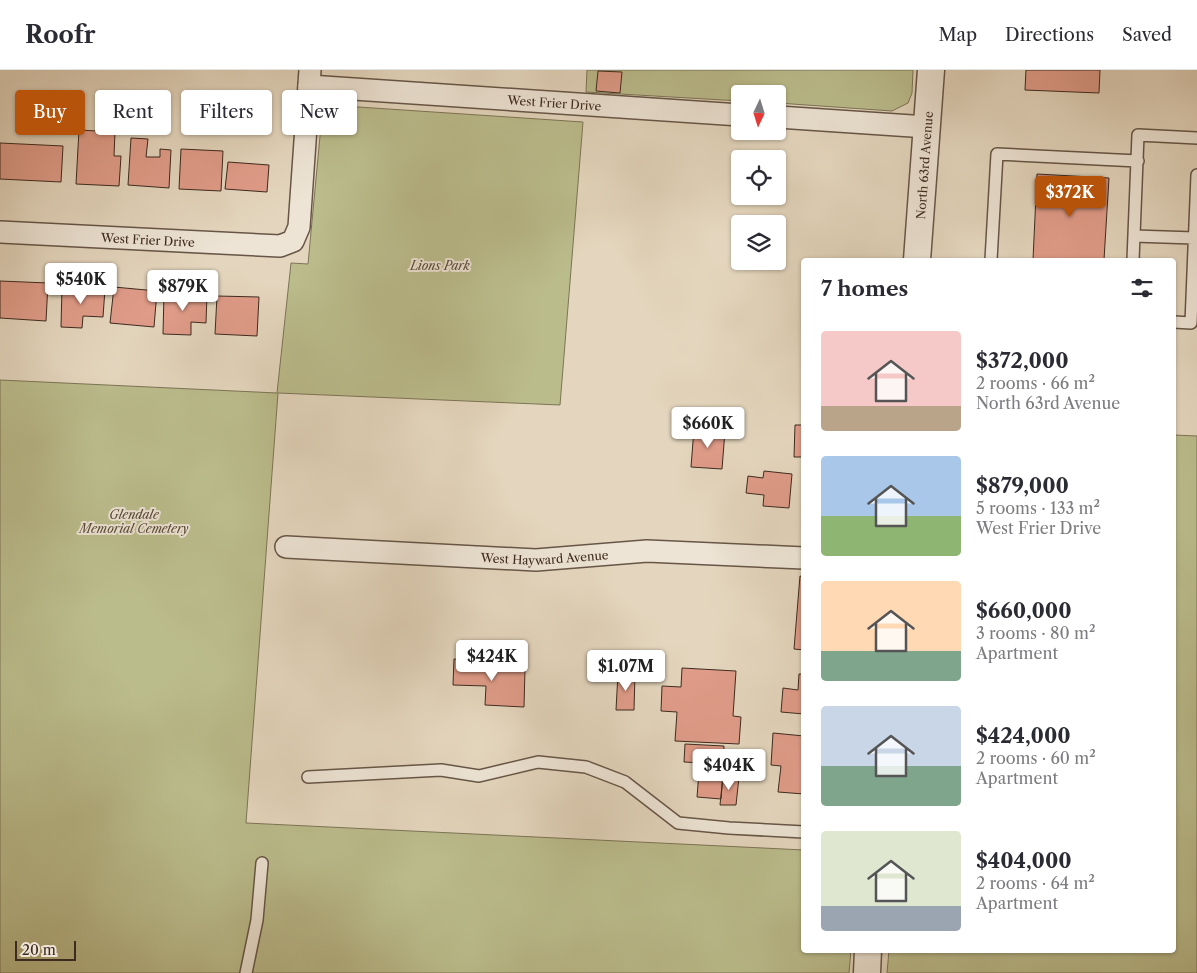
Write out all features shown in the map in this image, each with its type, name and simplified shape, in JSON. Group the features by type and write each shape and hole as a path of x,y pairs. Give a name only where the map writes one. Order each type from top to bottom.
{"street":[{"name":"North 63rd Avenue","path":"917,258 931,70"},
{"name":"West Frier Drive","path":"0,232 280,246 293,241 298,227 309,78 731,113"},
{"path":"786,118 927,127"},
{"name":"West Hayward Avenue","path":"286,546 536,560 647,551 801,558"},
{"path":"866,973 868,953"}],"lane":[{"path":"1133,258 1138,135 1197,138"},
{"path":"991,258 996,154 1138,161"},
{"path":"1176,322 1191,323 1197,175"},
{"path":"1134,236 1194,238"},
{"path":"308,776 441,770 479,776 538,762 586,767 625,782 678,823 801,832"},
{"path":"246,973 257,920 262,863"}],"green space":[{"path":"587,70 913,70 912,93 908,103 892,111 786,104 786,85 731,85 731,100 586,92"},
{"name":"Glendale Memorial Cemetery","path":"357,107 583,122 560,405 278,393 246,823 801,850 801,953 851,953 849,973 0,973 0,380 277,393 291,263 308,264 320,135 357,135"},
{"path":"1176,435 1197,436 1197,973 887,973 889,953 1176,953"}],"building":[{"path":"1026,70 1100,70 1099,93 1025,90"},
{"path":"598,71 622,72 620,93 596,91"},
{"path":"85,130 95,131 95,135 115,135 114,156 121,156 119,186 76,184 79,135 85,135"},
{"path":"131,138 148,139 146,157 160,157 160,149 171,150 169,188 128,185"},
{"path":"0,143 63,146 61,182 0,179"},
{"path":"181,149 223,151 221,191 179,189"},
{"path":"228,162 269,165 267,192 225,189"},
{"path":"1037,174 1109,178 1104,258 1033,258"},
{"path":"0,281 48,283 46,321 0,318"},
{"path":"62,287 105,289 103,317 83,316 82,328 61,327"},
{"path":"114,287 157,291 154,327 110,323"},
{"path":"164,293 207,294 206,323 191,322 191,335 163,334"},
{"path":"217,296 259,297 257,336 215,334"},
{"path":"795,425 801,425 801,457 794,457"},
{"path":"694,429 725,431 722,469 691,467"},
{"path":"764,471 792,474 789,508 763,506 764,495 746,493 748,476 763,478"},
{"path":"800,576 801,650 794,649"},
{"path":"454,659 490,661 489,667 525,669 524,707 485,705 486,686 453,685"},
{"path":"682,668 736,671 733,716 741,717 739,744 675,741 677,712 661,711 662,686 681,687"},
{"path":"618,673 635,674 634,710 616,710"},
{"path":"799,674 801,674 801,714 781,712 783,688 798,690"},
{"path":"773,733 801,736 801,794 778,792 781,766 771,765"},
{"path":"685,744 724,746 723,764 684,762"},
{"path":"699,772 723,774 721,799 697,797"},
{"path":"723,776 739,777 736,805 720,805"}],"park label":[{"name":"Lions Park","path":"440,265"}]}
